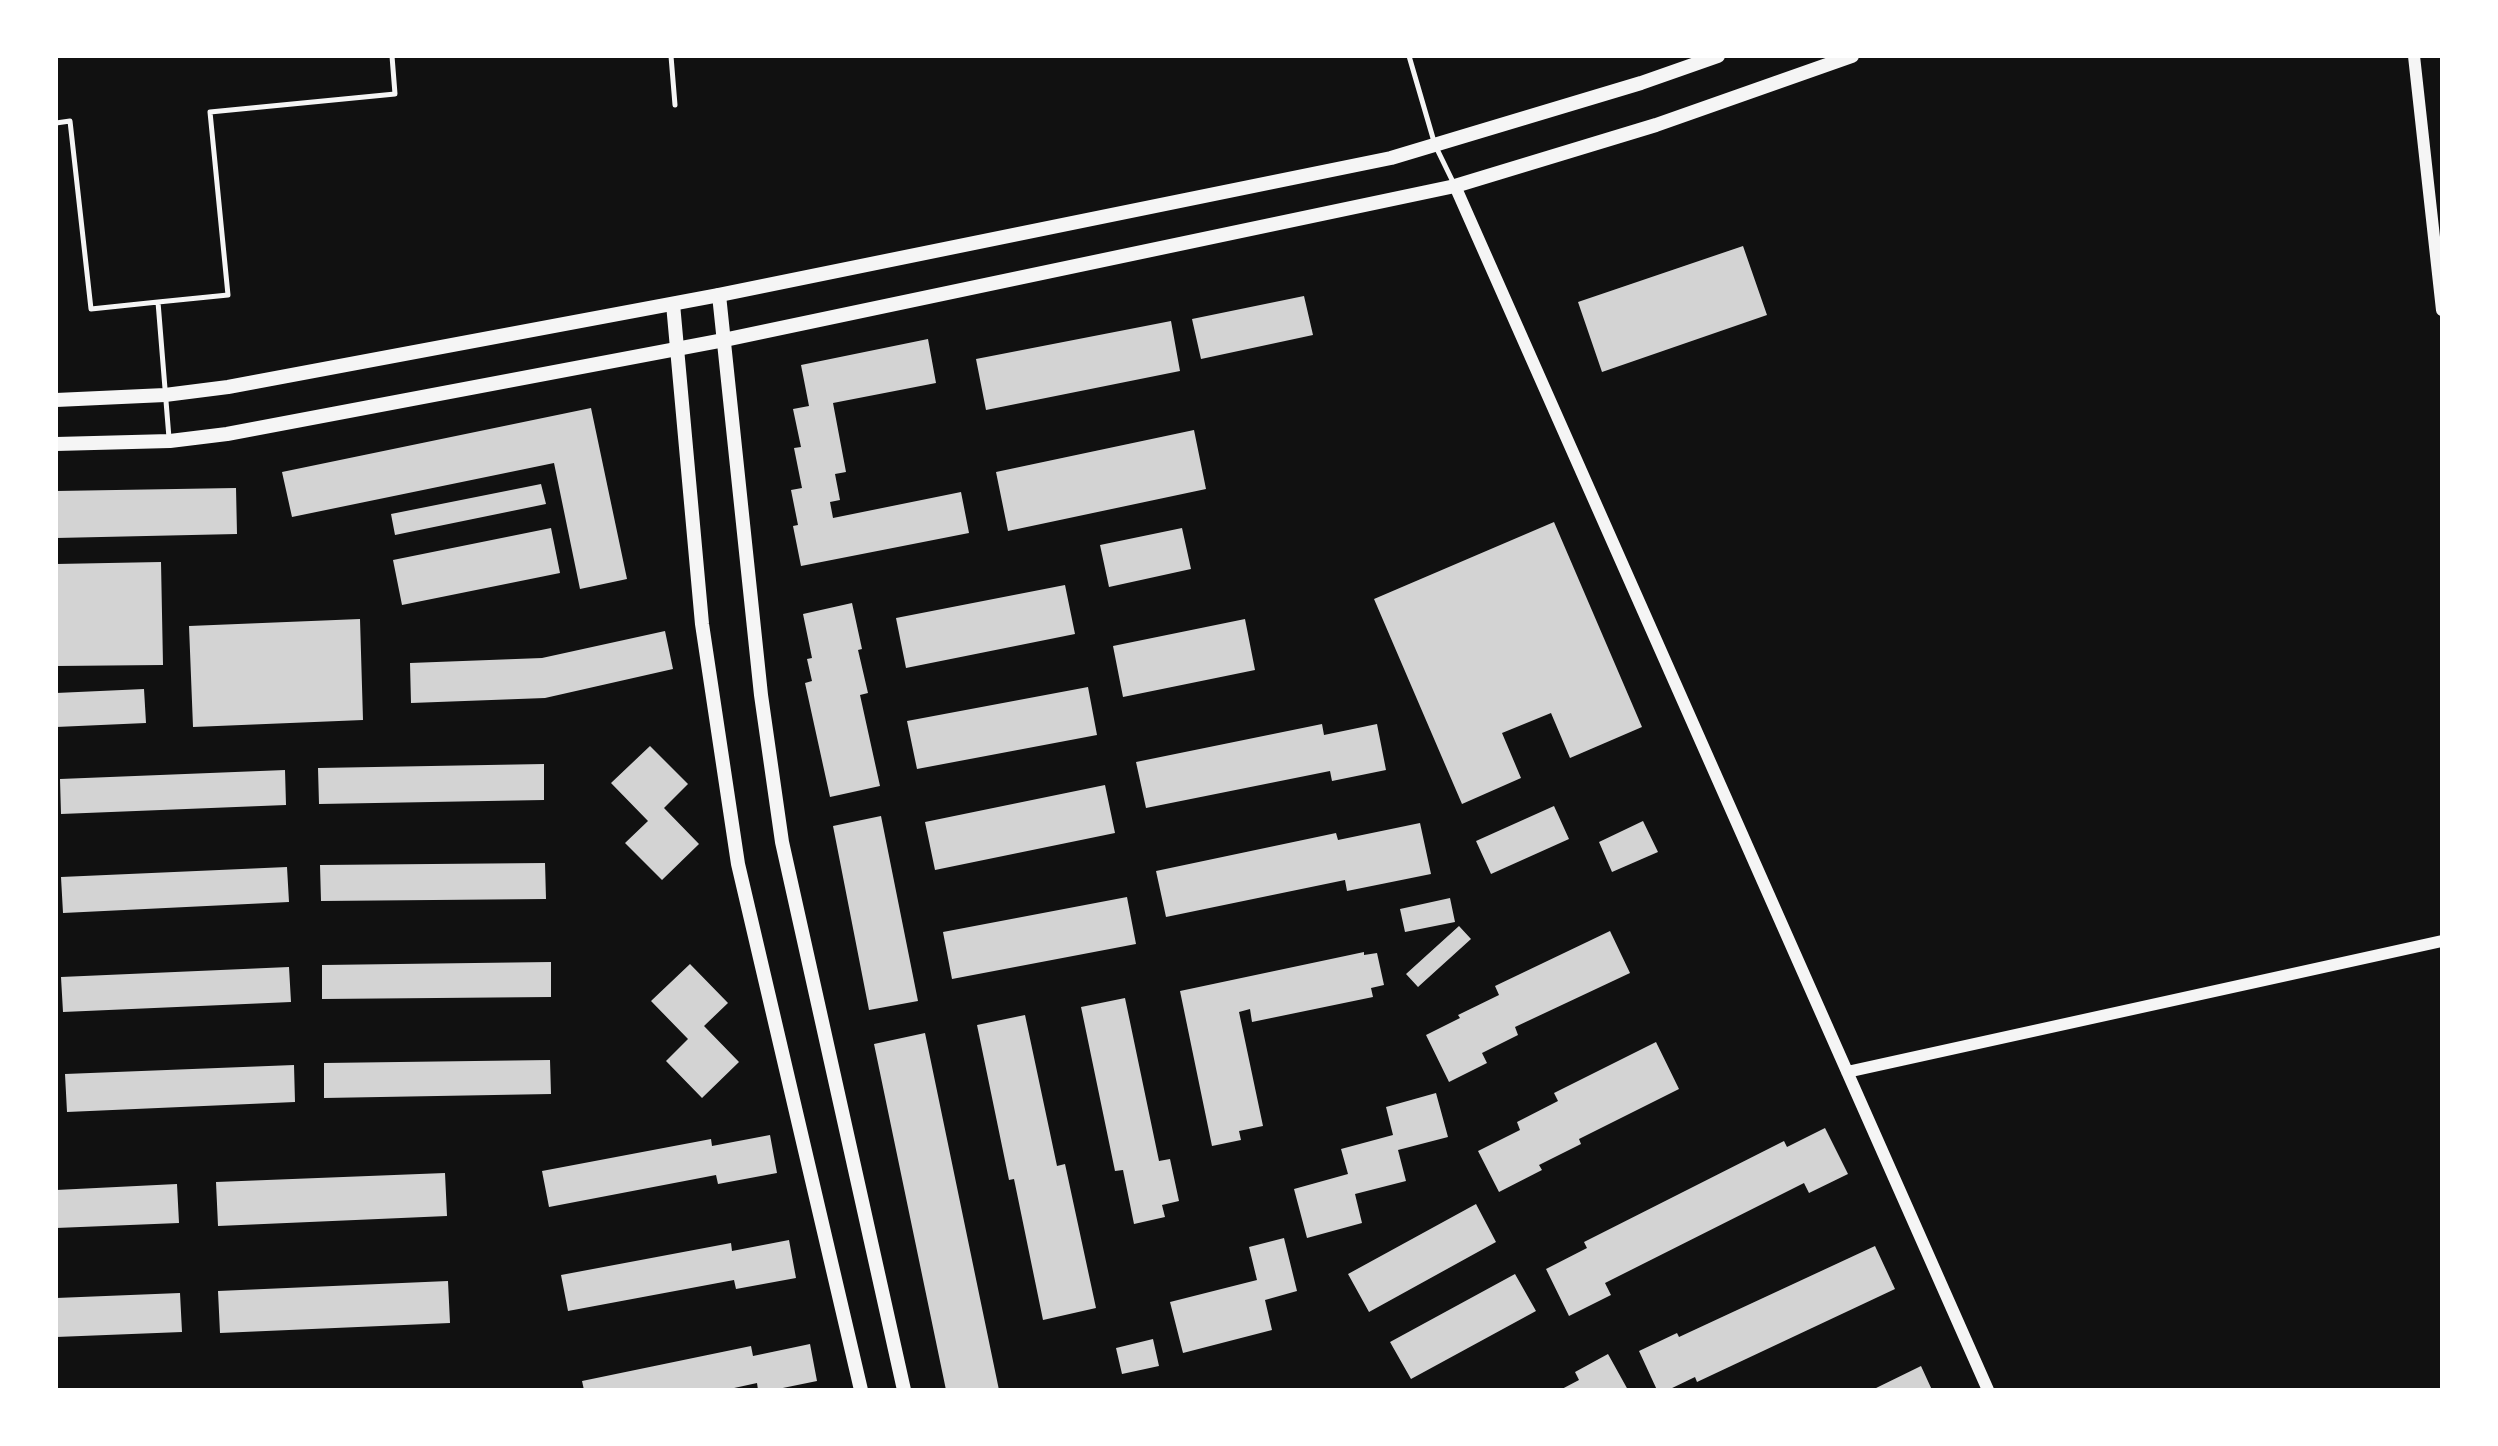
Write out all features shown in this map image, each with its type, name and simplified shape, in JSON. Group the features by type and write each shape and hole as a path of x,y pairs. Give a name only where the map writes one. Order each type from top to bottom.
{"main road":[{"path":"56,400 165,395 228,387 673,304 1251,188 1391,158 1641,83 1718,56"},
{"path":"56,444 170,441 227,434 724,340 1455,186 1656,125 1852,56"},
{"path":"719,295 761,695 782,842 904,1390"},
{"path":"673,304 702,624 738,864 861,1390"}],"street":[{"path":"2414,56 2442,310"},
{"path":"1455,186 1988,1390"},
{"path":"1847,1072 2442,941"}],"lane":[{"path":"56,123 70,121 91,309 228,295 210,112 395,94 392,56"},
{"path":"671,56 675,105"},
{"path":"1409,56 1435,145 1455,186"},
{"path":"158,302 170,441"}],"building":[{"path":"1743,246 1767,315 1602,372 1578,302"},
{"path":"1304,296 1313,335 1201,359 1192,319"},
{"path":"1171,321 1180,371 986,410 976,359"},
{"path":"928,339 936,383 833,403 846,472 835,474 840,500 830,502 833,518 961,492 969,533 801,566 793,526 798,525 791,490 802,488 794,448 801,447 793,409 809,406 801,365"},
{"path":"591,408 627,579 580,589 554,463 292,517 282,472"},
{"path":"1194,430 1206,489 1008,531 996,472"},
{"path":"541,484 546,504 395,535 391,514"},
{"path":"236,488 237,534 56,538 56,491"},
{"path":"1554,522 1642,727 1570,758 1551,713 1502,733 1521,778 1462,804 1374,599"},
{"path":"551,528 560,573 402,605 393,560"},
{"path":"1182,528 1191,569 1109,587 1100,545"},
{"path":"161,562 163,665 56,666 56,564"},
{"path":"1065,585 1075,634 906,668 896,618"},
{"path":"852,603 868,693 860,695 880,786 830,797 805,683 812,681 807,659 812,658 803,614"},
{"path":"360,619 363,720 193,727 189,626"},
{"path":"1245,619 1255,670 1123,697 1113,646"},
{"path":"665,631 673,669 545,698 411,703 410,663 542,658"},
{"path":"1088,687 1097,735 917,769 907,721"},
{"path":"144,689 146,723 56,727 56,693"},
{"path":"1322,724 1324,735 1377,724 1386,770 1332,781 1330,771 1146,808 1136,762"},
{"path":"650,746 688,784 664,808 699,844 662,880 625,843 648,821 611,783"},
{"path":"544,764 544,800 319,804 318,768"},
{"path":"285,770 286,805 61,814 60,779"},
{"path":"1105,785 1115,833 935,870 925,822"},
{"path":"1554,806 1569,839 1491,874 1476,841"},
{"path":"881,816 918,1001 869,1010 833,826"},
{"path":"1643,821 1658,852 1612,872 1599,842"},
{"path":"1420,823 1431,874 1347,891 1345,880 1166,917 1156,871 1336,833 1338,840"},
{"path":"545,863 546,899 321,901 320,865"},
{"path":"287,867 289,902 63,913 61,877"},
{"path":"1127,897 1136,944 952,979 943,932"},
{"path":"1450,898 1455,922 1405,932 1400,909"},
{"path":"1459,926 1471,939 1418,987 1406,974"},
{"path":"1610,931 1630,973 1515,1027 1518,1035 1482,1053 1487,1063 1449,1082 1426,1035 1499,995 1495,986"},
{"path":"1364,952 1364,955 1377,953 1384,985 1371,988 1373,997 1252,1022 1250,1009 1239,1012 1263,1126 1239,1131 1241,1140 1212,1146 1180,991"},
{"path":"551,962 551,997 322,999 322,965"},
{"path":"690,964 728,1003 704,1026 739,1062 702,1098 666,1061 688,1039 651,1001"},
{"path":"289,967 291,1002 63,1012 61,977"},
{"path":"1125,998 1159,1161 1170,1159 1179,1201 1162,1205 1165,1217 1134,1224 1123,1170 1115,1171 1081,1007"},
{"path":"1025,1015 1057,1166 1065,1164 1096,1308 1043,1320 1014,1179 1009,1180 977,1025"},
{"path":"925,1033 999,1390 946,1390 874,1044"},
{"path":"1656,1042 1679,1089 1579,1139 1581,1144 1539,1165 1542,1170 1499,1192 1478,1151 1520,1130 1517,1122 1558,1101 1554,1093"},
{"path":"550,1060 551,1094 324,1098 324,1063"},
{"path":"294,1065 295,1102 67,1112 65,1074"},
{"path":"1436,1093 1448,1137 1398,1150 1406,1181 1355,1194 1362,1223 1307,1238 1294,1189 1348,1174 1341,1149 1393,1135 1386,1107"},
{"path":"1825,1128 1848,1174 1809,1193 1804,1183 1605,1283 1611,1295 1569,1316 1546,1269 1587,1248 1584,1242 1784,1141 1787,1147"},
{"path":"770,1135 777,1173 718,1184 716,1175 549,1207 542,1171 711,1139 712,1146"},
{"path":"445,1173 447,1216 218,1226 216,1182"},
{"path":"177,1184 179,1223 56,1228 56,1190"},
{"path":"1476,1204 1496,1242 1369,1312 1348,1274"},
{"path":"1284,1238 1297,1291 1265,1300 1272,1330 1183,1353 1170,1302 1257,1280 1249,1247"},
{"path":"789,1240 796,1278 736,1289 734,1280 568,1311 561,1275 731,1243 732,1251"},
{"path":"1875,1246 1895,1289 1697,1382 1695,1377 1668,1390 1657,1390 1639,1351 1677,1333 1679,1337"},
{"path":"1515,1274 1536,1311 1411,1379 1390,1342"},
{"path":"448,1281 450,1323 220,1333 218,1291"},
{"path":"180,1293 182,1332 56,1337 56,1298"},
{"path":"1153,1339 1159,1366 1122,1374 1116,1348"},
{"path":"810,1344 817,1381 773,1390 758,1390 757,1383 725,1390 584,1390 582,1381 751,1346 753,1356"},
{"path":"1608,1354 1628,1390 1560,1390 1579,1380 1575,1372"},
{"path":"1921,1366 1932,1390 1872,1390"}]}
